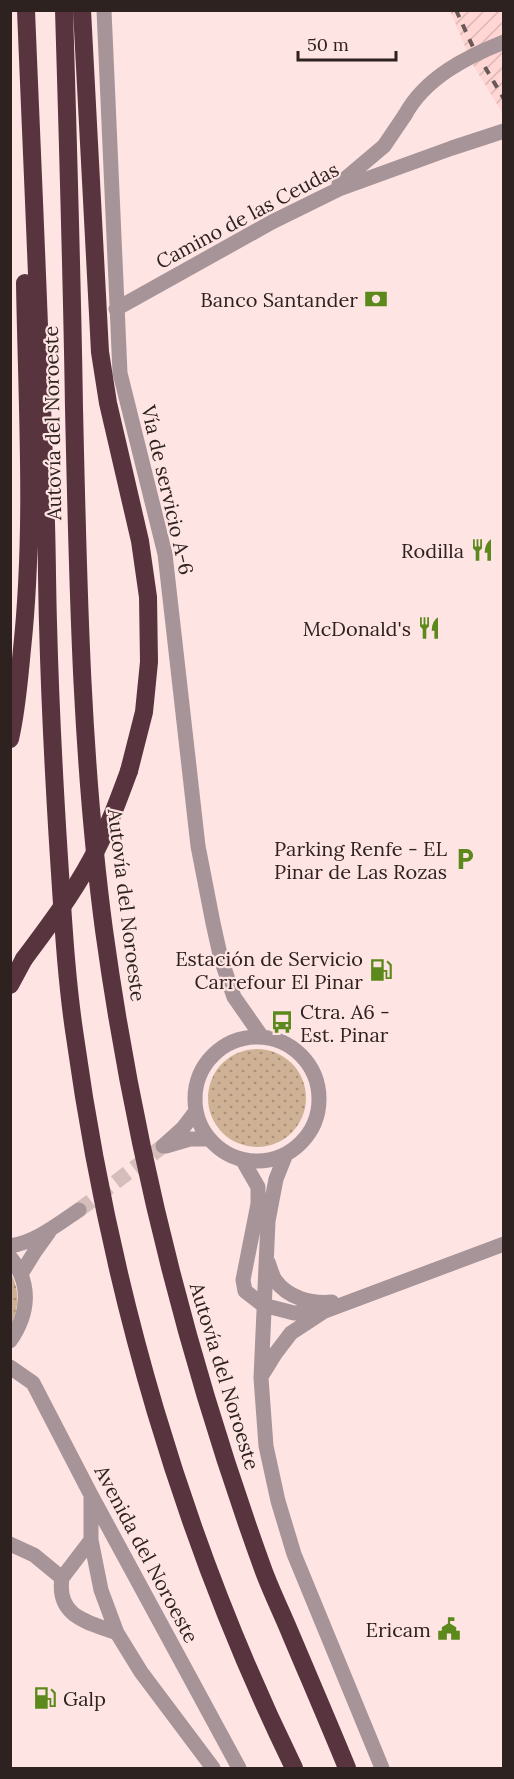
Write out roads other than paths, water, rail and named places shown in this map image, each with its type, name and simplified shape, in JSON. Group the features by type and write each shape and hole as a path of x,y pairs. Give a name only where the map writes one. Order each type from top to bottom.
{"highway":[{"name":"Autovía del Noroeste","path":"26,10 49,657 64,946 75,1037 92,1143 113,1247 138,1349 182,1496 260,1700 294,1768"},
{"name":"Autovía del Noroeste","path":"64,10 79,615 89,781 104,929 119,1025 160,1233 183,1323 220,1446 265,1574 347,1768"},
{"path":"10,976 58,914 92,859 110,822 129,771 144,712 148,662 148,597 140,541 108,403 100,352 82,10"},
{"path":"10,739 17,698 26,612 30,520 23,206 33,173"},
{"path":"10,985 24,959"}],"street":[{"name":"Vía de servicio A-6","path":"104,10 120,373 165,554 191,790 205,888 234,998 262,1037"},
{"path":"328,194 384,146 412,101 426,87 456,66 504,42"},
{"name":"Camino de las Ceudas","path":"116,309 272,222 328,194 501,132"},
{"path":"262,1037 288,1045 298,1052 311,1068 319,1086 319,1106 314,1126 302,1142 286,1154 265,1161 242,1160 219,1148 209,1139 199,1121 195,1095 198,1079 216,1053 245,1038 262,1037"},
{"path":"196,1111 183,1128 163,1146 190,1139 209,1139"},
{"path":"286,1154 276,1179 267,1221 261,1378 266,1446 278,1501 291,1543 382,1768"},
{"path":"242,1160 258,1186 258,1204 243,1280 245,1291 263,1305 294,1313 325,1311"},
{"path":"10,1246 22,1244 51,1229 79,1210"},
{"path":"21,1274 51,1229"},
{"path":"261,1378 291,1333 325,1311 504,1244"},
{"path":"10,1257 21,1274 26,1292 25,1311 19,1329 10,1341"},
{"path":"266,1257 275,1280 291,1295 321,1303 350,1300"},
{"name":"Avenida del Noroeste","path":"10,1367 33,1383 90,1495 239,1768"},
{"path":"90,1495 91,1540 101,1590 117,1633 141,1671 213,1768"},
{"path":"91,1540 62,1578 60,1590 64,1602 74,1616 117,1633"},
{"path":"10,1544 33,1556 62,1578"}],"tunnel":[{"path":"79,1210 163,1146"}],"railway":[{"path":"456,10 473,47 504,99"}],"place":[{"name":"Banco Santander","path":"376,299"},
{"name":"Rodilla","path":"482,550"},
{"name":"McDonald's","path":"429,628"},
{"name":"Parking Renfe - EL Pinar de Las Rozas","path":"465,859"},
{"name":"Estación de Servicio Carrefour El Pinar","path":"381,970"},
{"name":"Ctra. A6 - Est. Pinar","path":"282,1022"},
{"name":"Ericam","path":"449,1629"},
{"name":"Galp","path":"45,1698"}]}
